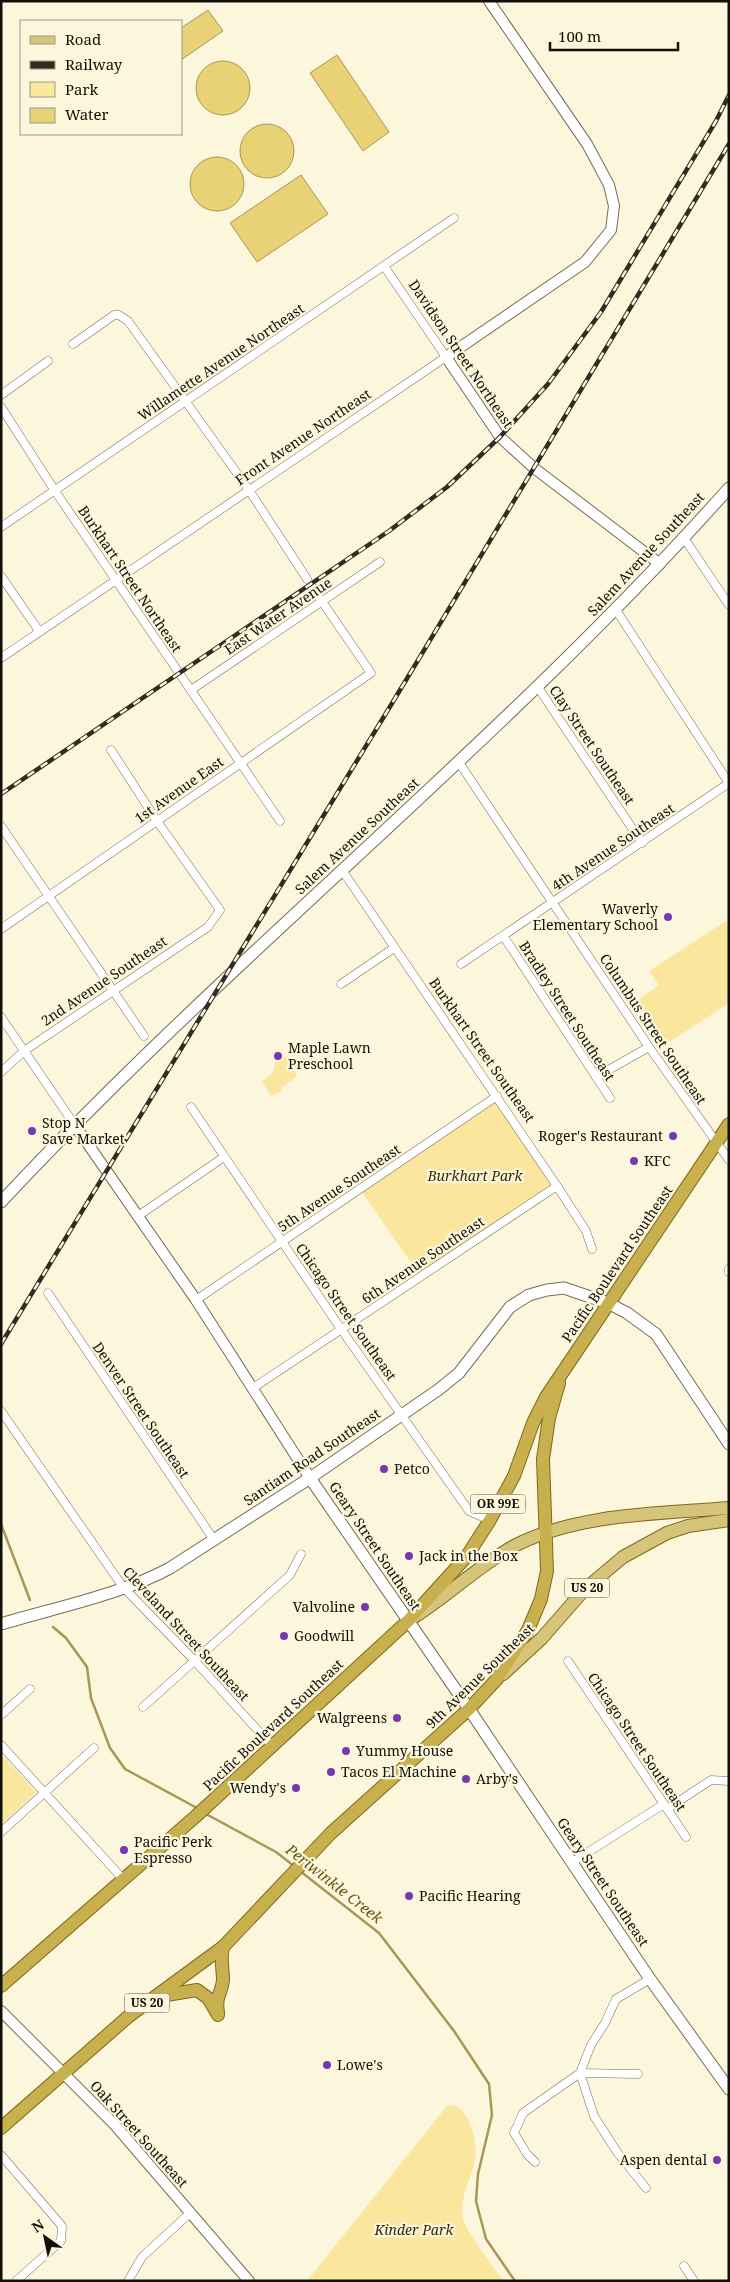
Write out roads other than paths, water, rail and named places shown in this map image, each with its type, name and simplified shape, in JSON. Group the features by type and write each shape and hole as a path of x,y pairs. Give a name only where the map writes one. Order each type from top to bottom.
{"highway":[{"name":"Pacific Boulevard Southeast","path":"1,1986 195,1817 408,1621 467,1556 490,1520 514,1476 533,1423 546,1397 729,1124"},
{"name":"Pacific Boulevard Southeast","path":"497,1679 528,1630 541,1599 547,1571 543,1459 549,1418 563,1371"},
{"name":"9th Avenue Southeast","path":"1,2128 129,2016 223,1947 303,1861 469,1709 497,1679"},
{"path":"155,1997 197,1990 208,1998 218,2015 216,2001 223,1983 220,1962 223,1947"}],"main road":[{"name":"Salem Avenue Southeast","path":"1,1202 74,1124 616,610 729,488"},
{"name":"Santiam Road Southeast","path":"1,1624 153,1577 214,1540 403,1415 459,1373 510,1307 529,1295 564,1288 608,1303"},
{"path":"608,1303 628,1313 656,1334 729,1444"},
{"name":"Geary Street Southeast","path":"310,1478 469,1709 650,1979 729,2089"},
{"path":"408,1621 432,1606 477,1569 517,1545 547,1533 592,1522 729,1508"},
{"name":"9th Avenue Southeast","path":"497,1679 542,1638 584,1590 623,1557 674,1531 688,1526 729,1520"}],"street":[{"name":"Front Avenue Northeast","path":"1,658 585,262 611,230 614,206 609,185 601,167 489,1"},
{"name":"Willamette Avenue Northeast","path":"1,527 454,218"},
{"name":"Davidson Street Northeast","path":"384,266 500,437 534,468 660,564"},
{"path":"73,344 109,318 119,315 128,321 249,490 307,579"},
{"path":"1,395 48,361"},
{"name":"Burkhart Street Northeast","path":"1,408 55,491 240,763"},
{"path":"684,538 729,605"},
{"name":"East Water Avenue","path":"191,690 380,562"},
{"path":"1,576 39,631"},
{"path":"312,588 322,602"},
{"name":"1st Avenue East","path":"1,929 371,673 322,602"},
{"path":"616,610 729,783"},
{"name":"Clay Street Southeast","path":"537,686 642,843"},
{"path":"111,750 156,821"},
{"name":"Columbus Street Southeast","path":"458,761 649,1047 729,1160"},
{"path":"240,763 280,821"},
{"name":"4th Avenue Southeast","path":"461,964 504,937 729,783"},
{"name":"2nd Avenue Southeast","path":"1,1072 24,1051 208,927 220,910 156,821"},
{"path":"1,826 144,1036"},
{"name":"Burkhart Street Southeast","path":"342,870 557,1186 586,1231 592,1249"},
{"name":"Bradley Street Southeast","path":"504,937 610,1098"},
{"path":"341,984 394,948"},
{"name":"Geary Street Southeast","path":"1,1017 196,1300 310,1478"},
{"path":"596,1077 649,1047"},
{"name":"5th Avenue Southeast","path":"196,1300 497,1096"},
{"name":"Chicago Street Southeast","path":"191,1107 341,1329 469,1511 490,1520"},
{"path":"138,1216 224,1157"},
{"name":"6th Avenue Southeast","path":"253,1388 557,1186"},
{"name":"Denver Street Southeast","path":"48,1293 214,1540"},
{"name":"Cleveland Street Southeast","path":"1,1412 122,1587 194,1660 272,1746"},
{"path":"143,1707 290,1575 301,1554"},
{"name":"Chicago Street Southeast","path":"568,1661 686,1837"},
{"path":"1,1714 30,1689"},
{"path":"1,1745 46,1792 123,1880"},
{"path":"1,1832 94,1748"},
{"path":"572,1863 711,1780 729,1781"},
{"path":"535,2162 527,2154 514,2133 523,2114 580,2073 591,2045 605,2023 616,1999 650,1979"},
{"name":"Oak Street Southeast","path":"1,2011 114,2124 249,2281"},
{"path":"580,2073 638,2074"},
{"path":"580,2073 594,2116 618,2152 646,2188"},
{"path":"1,2155 62,2226 61,2241 16,2281"},
{"path":"129,2280 142,2257 190,2214"},
{"path":"684,2266 694,2281"}],"water":[{"path":"208,10 223,31 182,59 182,27"},
{"path":"337,55 389,132 363,151 310,73"},
{"path":"223,61 233,63 242,69 248,78 250,88 248,98 242,107 233,113 223,115 213,113 204,107 198,98 196,88 198,78 204,69 213,63"},
{"path":"267,124 277,126 286,132 292,141 294,151 292,161 286,170 277,176 267,178 257,176 248,170 242,161 240,151 242,141 248,132 257,126"},
{"path":"217,157 227,159 236,165 242,174 244,184 242,194 236,203 227,209 217,211 207,209 198,203 192,194 190,184 192,174 198,165 207,159"},
{"path":"301,175 328,214 257,262 230,223"}],"waterway":[{"name":"Periwinkle Creek","path":"1,1524 30,1600"},
{"name":"Periwinkle Creek","path":"53,1627 66,1638 87,1667 91,1698 110,1748 125,1769 197,1808"},
{"name":"Periwinkle Creek","path":"206,1814 276,1852 294,1866"},
{"name":"Periwinkle Creek","path":"300,1871 379,1933 454,2031 489,2084 492,2115 478,2174 476,2201 486,2239 515,2281"}],"railway":[{"path":"1,794 389,531 447,487 500,437 548,384 601,312 716,121 729,95"},
{"path":"1,1344 391,705 729,144"}],"place":[{"name":"Waverly Elementary School","path":"668,917"},
{"name":"Maple Lawn Preschool","path":"278,1056"},
{"name":"Stop N Save Market","path":"32,1131"},
{"name":"Roger's Restaurant","path":"673,1136"},
{"name":"KFC","path":"634,1161"},
{"name":"Petco","path":"384,1469"},
{"name":"Jack in the Box","path":"409,1556"},
{"name":"Valvoline","path":"365,1607"},
{"name":"Goodwill","path":"284,1636"},
{"name":"Walgreens","path":"397,1718"},
{"name":"Yummy House","path":"346,1751"},
{"name":"Tacos El Machine","path":"331,1772"},
{"name":"Arby's","path":"466,1779"},
{"name":"Wendy's","path":"296,1788"},
{"name":"Pacific Perk Espresso","path":"124,1850"},
{"name":"Pacific Hearing","path":"409,1896"},
{"name":"Lowe's","path":"327,2065"},
{"name":"Aspen dental","path":"717,2160"}],"park label":[{"name":"Burkhart Park","path":"475,1176"},
{"name":"Kinder Park","path":"414,2230"}]}
